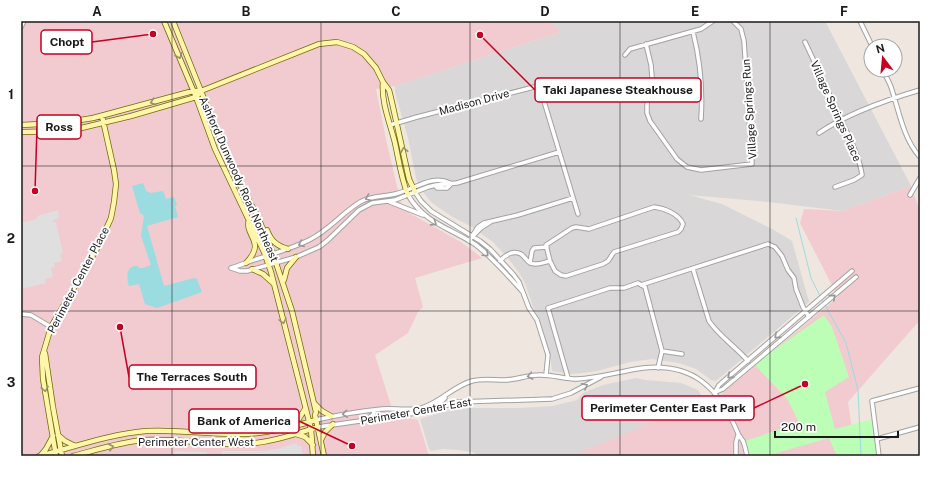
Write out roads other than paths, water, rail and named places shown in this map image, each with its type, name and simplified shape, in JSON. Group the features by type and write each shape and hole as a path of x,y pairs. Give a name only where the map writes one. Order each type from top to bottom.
{"main road":[{"name":"Ashford Dunwoody Road Northeast","path":"164,21 196,97 215,149 266,256 311,429 314,456"},
{"name":"Ashford Dunwoody Road Northeast","path":"173,21 235,176 257,215 284,284 313,402 324,456"},
{"path":"21,124 61,122 102,116 193,91 201,91 319,44 330,42 344,44 353,47 364,54 376,68 389,90 398,123 409,179 414,190"},
{"path":"383,82 382,93 402,178 407,192"},
{"path":"21,132 69,131 149,111 196,97 201,91"},
{"name":"Perimeter Center Place","path":"62,456 57,453 45,351 51,327 98,245 111,218 116,184 102,116"},
{"path":"242,190 251,199 258,210 271,240 277,245 288,249"},
{"path":"246,263 251,258 255,249 255,242 248,225 249,219"},
{"path":"284,284 284,277 287,268 296,257"},
{"path":"252,269 262,274 273,283"},
{"path":"313,402 316,406 331,416"},
{"path":"295,425 305,409"},
{"name":"Perimeter Center West","path":"40,456 57,453 107,438 148,431 255,434 316,420"},
{"path":"321,440 327,429 333,424"},
{"name":"Perimeter Center West","path":"73,456 142,440 216,443 254,443 271,441 318,427"},
{"path":"216,434 216,443"},
{"path":"294,434 305,437 313,445"},
{"path":"40,456 48,447 55,435 75,447"}],"street":[{"path":"21,27 24,21"},
{"path":"625,55 630,49 693,32 701,29 713,21"},
{"name":"Village Springs Run","path":"646,44 652,77 646,104 647,113 650,121 677,159 687,167 701,170 752,164 744,41 741,29 733,21"},
{"path":"860,21 868,38"},
{"path":"693,32 699,64 702,106 700,119"},
{"name":"Village Springs Place","path":"805,42 859,160 862,174 854,180 835,188"},
{"path":"887,78 908,140 915,152 920,157"},
{"name":"Madison Drive","path":"390,125 538,86 540,88 578,214"},
{"path":"818,133 841,121 894,98 920,90"},
{"path":"407,192 395,200 372,203 361,208 323,244 296,257 242,272 231,268 288,249 309,240 321,233 367,198 407,192 436,185 451,184 559,152"},
{"path":"910,195 920,178"},
{"path":"414,190 435,180 444,181 451,184"},
{"path":"414,190 421,201 434,213 473,236 490,249 517,279 529,308 537,320 547,353 548,361 546,375"},
{"path":"407,192 415,206 425,216 438,225 478,247 524,293"},
{"path":"468,241 481,224 518,215 573,198"},
{"path":"387,201 425,216"},
{"path":"654,207 659,207 676,216 683,224 678,232 617,251 608,261 603,264 566,276 557,273 550,261 546,245 572,228 576,227 589,229 654,207"},
{"path":"641,285 768,244 772,245 782,256 788,270 794,278 796,289 805,312 809,317"},
{"path":"530,263 534,248 547,247"},
{"path":"496,264 506,255 515,253 520,254 530,263 537,264 550,261"},
{"path":"693,269 709,321 713,327 741,353 751,365"},
{"path":"715,392 719,385 852,272"},
{"path":"715,392 723,389 856,277"},
{"path":"568,378 548,308 610,288 624,288 638,283 645,287 662,351 658,368"},
{"path":"21,314 31,314 51,327"},
{"path":"662,351 682,354"},
{"name":"Perimeter Center East","path":"316,420 331,416 375,410 402,410 419,408 445,397 463,385 478,380 508,380 535,375 584,378 625,371 658,368 675,369 688,373 705,383 715,392 729,413 738,435 743,441 747,456"},
{"name":"Perimeter Center East","path":"318,427 426,412 458,402 558,398 571,393 605,375"},
{"path":"879,456 872,401 920,388"},
{"path":"414,414 441,402 445,397"},
{"path":"360,421 369,418 373,415 375,410"},
{"path":"877,439 920,427"},
{"name":"Perimeter Center East","path":"736,456 736,442 738,435"}],"water":[{"path":"143,183 146,191 151,193 163,191 166,199 174,197 177,205 175,206 178,217 147,226 164,286 194,278 197,279 202,292 157,308 145,304 139,284 129,286 128,281 128,271 132,267 137,266 138,268 142,268 151,265 141,236 144,216 140,213 132,186"}],"waterway":[{"path":"796,218 811,278 823,302"},
{"path":"825,305 846,343 858,390 861,456"}],"place":[{"name":"Chopt","path":"153,34"},
{"name":"Taki Japanese Steakhouse","path":"480,35"},
{"name":"Ross","path":"35,191"},
{"name":"The Terraces South","path":"120,327"},
{"name":"Perimeter Center East Park","path":"805,384"},
{"name":"Bank of America","path":"352,446"}]}
